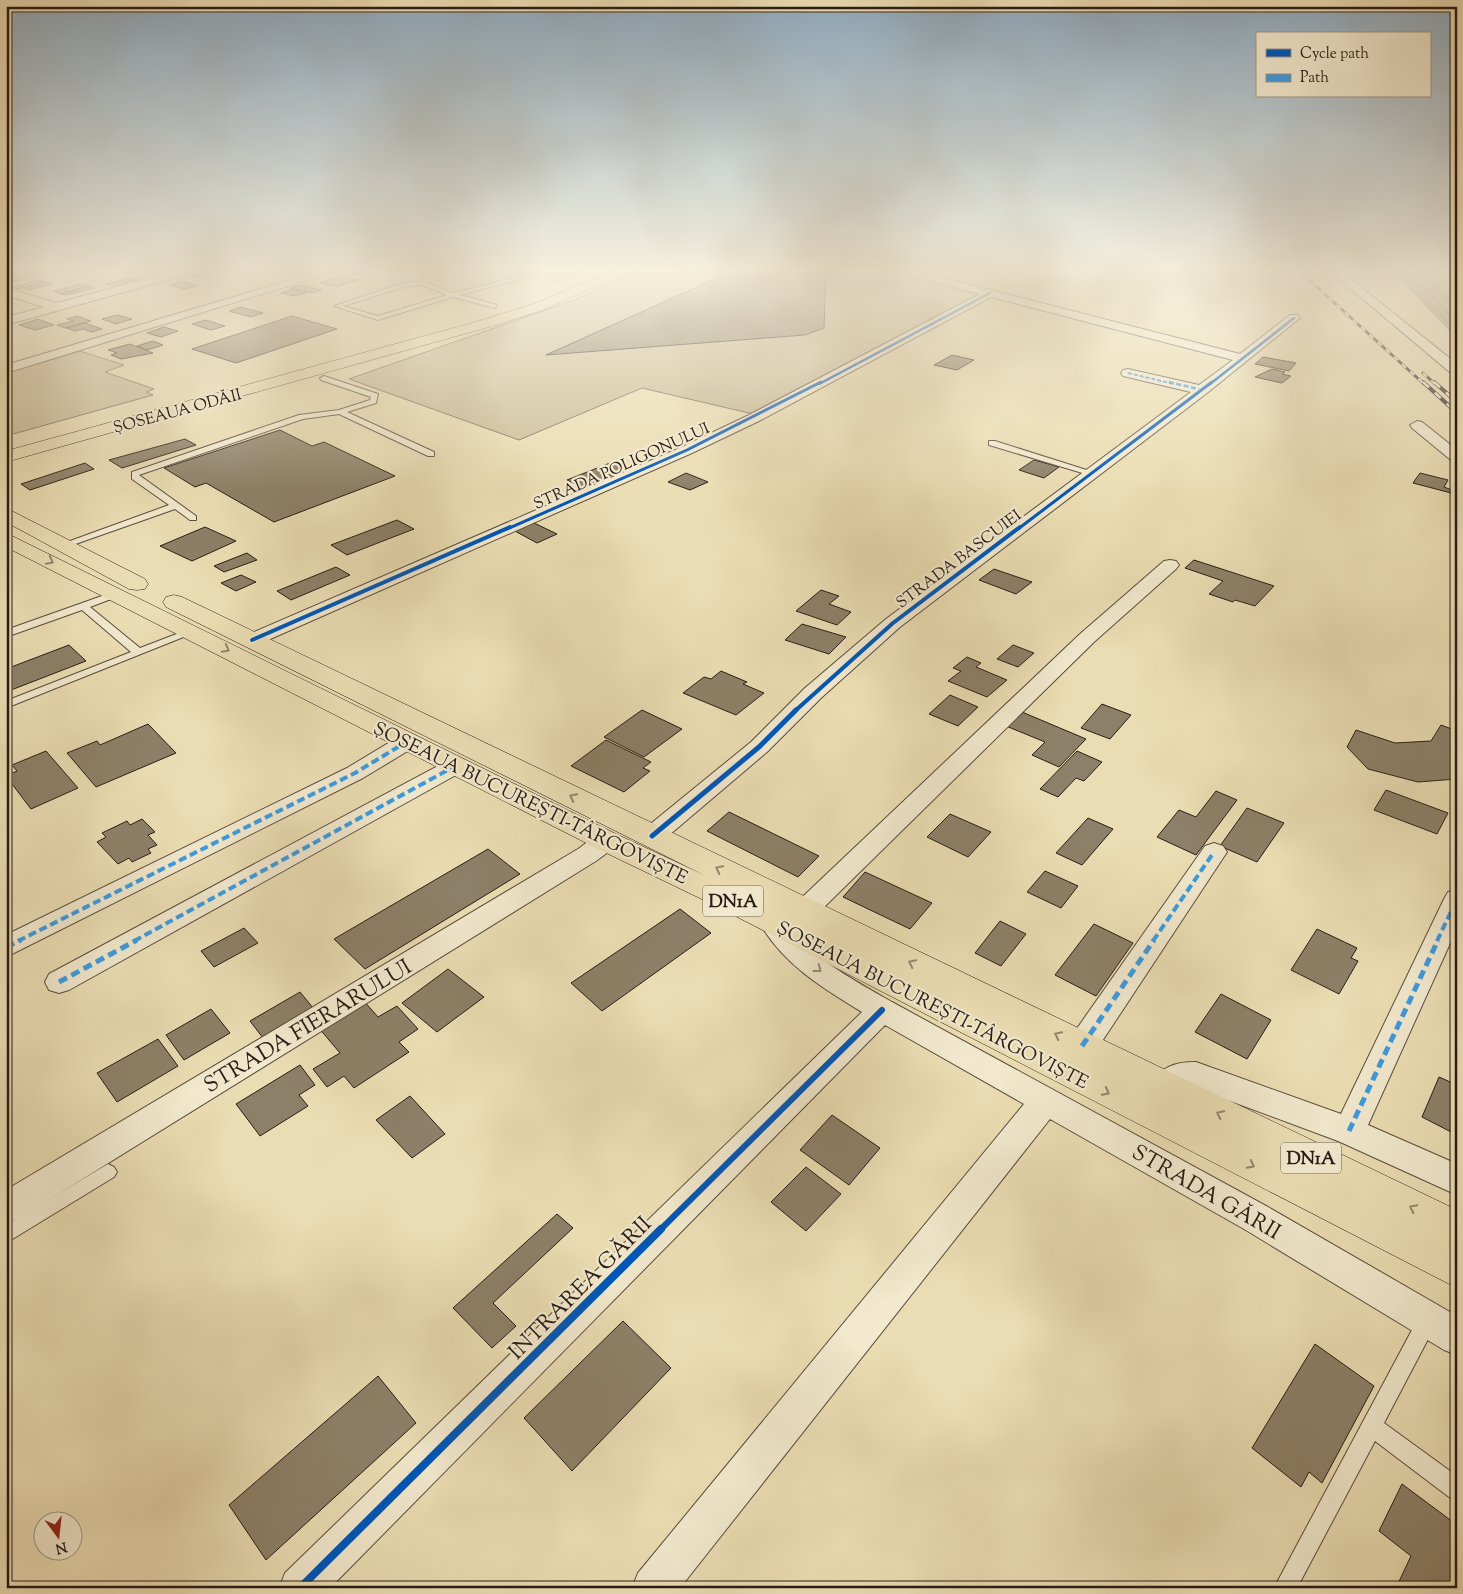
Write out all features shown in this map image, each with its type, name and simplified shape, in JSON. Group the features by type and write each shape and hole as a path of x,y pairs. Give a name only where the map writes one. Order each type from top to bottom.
{"main road":[{"path":"182,392 363,342"},
{"name":"ȘOSEAUA ODĂII","path":"6,449 70,435 415,342"},
{"path":"9,465 324,378 444,342"},
{"name":"ȘOSEAUA ODĂII","path":"9,465 70,435"},
{"name":"ȘOSEAUA BUCUREȘTI-TÂRGOVIȘTE","path":"6,514 252,640 1457,1230"},
{"name":"ȘOSEAUA BUCUREȘTI-TÂRGOVIȘTE","path":"6,539 606,841 772,922 960,1036 1457,1269"}],"street":[{"path":"6,369 94,342"},
{"name":"STRADA POLIGONULUI","path":"252,640 687,450 754,418 897,342"},
{"path":"1181,342 1242,358"},
{"name":"STRADA BASCUIEI","path":"652,836 759,747 813,693 893,623 1262,342"},
{"path":"1422,342 1457,371"},
{"path":"1128,372 1202,390"},
{"path":"1417,424 1457,458"},
{"path":"804,910 1087,638 1170,565"},
{"path":"6,947 355,773 408,741"},
{"path":"59,982 457,766"},
{"name":"STRADA FIERARULUI","path":"6,1208 587,855 606,841"},
{"path":"1082,1046 1214,852"},
{"path":"1349,1131 1457,899"},
{"name":"STRADA GĂRII","path":"772,922 793,950 834,981 882,1010 960,1036 1046,1100 1256,1218 1457,1336"},
{"name":"INTRAREA GĂRII","path":"300,1588 882,1010"},
{"path":"1164,1087 1178,1075 1196,1075 1349,1131 1457,1180"},
{"path":"653,1588 1046,1100"}],"lane":[{"path":"193,518 135,477 135,474 302,417 340,412 373,401 374,396 324,378"},
{"path":"340,412 431,454"},
{"path":"992,443 1092,473"},
{"path":"64,545 176,506"},
{"path":"6,634 116,594"},
{"path":"83,606 138,652"},
{"path":"6,705 191,632"},
{"path":"6,1235 108,1172"},
{"path":"1285,1588 1428,1320"},
{"path":"1371,1426 1457,1489"}],"shaded area":[{"path":"453,342 894,342 753,414 642,388 519,440 349,379"},
{"path":"80,351 124,365 105,372 154,389 146,392 153,395 6,436 6,373"}],"building":[{"path":"149,342 163,345 147,350 137,346"},
{"path":"212,342 297,342 236,363 192,349"},
{"path":"574,342 709,342 546,355"},
{"path":"130,344 153,353 121,359 111,355 117,353 108,350"},
{"path":"952,355 974,360 957,370 934,365"},
{"path":"1263,357 1296,363 1289,371 1255,364"},
{"path":"1272,369 1285,372 1282,374 1291,376 1282,383 1255,377"},
{"path":"280,430 312,446 324,442 395,476 274,522 206,483 195,487 164,468"},
{"path":"185,439 196,445 122,468 109,460"},
{"path":"1034,460 1059,467 1044,478 1019,470"},
{"path":"615,461 629,468 582,487 567,480"},
{"path":"85,463 94,469 30,490 21,484"},
{"path":"686,473 708,482 690,490 668,482"},
{"path":"1420,473 1448,480 1444,487 1457,492 1455,494 1413,483"},
{"path":"397,520 414,529 347,555 331,545"},
{"path":"532,522 557,534 537,543 513,530"},
{"path":"205,527 236,541 192,561 160,546"},
{"path":"247,553 257,560 224,572 214,566"},
{"path":"1194,560 1274,586 1255,606 1235,600 1233,602 1209,594 1223,581 1185,568"},
{"path":"336,567 350,575 291,600 277,591"},
{"path":"994,569 1032,582 1016,594 979,580"},
{"path":"241,575 256,582 236,591 221,583"},
{"path":"821,590 839,596 829,604 851,612 837,625 796,611"},
{"path":"802,624 846,637 829,654 785,640"},
{"path":"69,645 86,661 6,692 6,669"},
{"path":"1013,645 1034,653 1018,667 997,659"},
{"path":"967,657 981,663 976,667 1007,680 987,697 948,681 961,671 953,668"},
{"path":"721,671 747,682 743,684 764,693 736,715 683,693 704,677 711,679"},
{"path":"950,695 978,707 958,726 929,714"},
{"path":"1102,704 1131,715 1110,739 1081,728"},
{"path":"642,710 682,729 644,757 604,737"},
{"path":"1022,712 1086,739 1059,767 1032,755 1045,742 1006,726"},
{"path":"148,724 176,753 96,787 67,753 97,741 100,745"},
{"path":"1441,725 1457,731 1457,779 1418,782 1368,769 1347,747 1356,730 1395,743 1431,741"},
{"path":"606,740 651,762 643,768 650,771 624,792 571,766"},
{"path":"46,751 78,788 31,809 6,776 17,771 12,765"},
{"path":"1077,751 1102,762 1084,781 1076,778 1058,797 1040,789"},
{"path":"1386,790 1448,813 1437,834 1374,810"},
{"path":"1216,791 1237,800 1196,855 1157,837 1179,810 1196,817"},
{"path":"1247,808 1284,823 1257,862 1220,846"},
{"path":"729,812 819,856 798,877 707,831"},
{"path":"950,814 991,832 968,857 927,837"},
{"path":"1088,818 1113,829 1082,865 1056,853"},
{"path":"142,819 155,832 148,835 157,845 148,849 151,853 132,862 129,858 118,864 97,842 106,837 102,833 127,821 130,825"},
{"path":"488,849 520,874 365,969 334,939"},
{"path":"1045,871 1078,886 1061,908 1027,892"},
{"path":"865,872 932,903 910,929 843,897"},
{"path":"680,909 711,933 602,1011 571,983"},
{"path":"1000,921 1026,934 1001,966 975,953"},
{"path":"1094,924 1133,943 1096,996 1055,975"},
{"path":"244,928 258,943 214,967 201,951"},
{"path":"1317,929 1357,948 1351,958 1358,961 1339,994 1291,970"},
{"path":"448,969 484,997 437,1032 402,1003"},
{"path":"300,992 314,1009 263,1038 250,1021"},
{"path":"1221,994 1271,1020 1247,1059 1195,1032"},
{"path":"363,1000 378,1017 397,1006 418,1029 399,1042 409,1052 354,1088 344,1076 327,1087 313,1069 340,1053 318,1027"},
{"path":"211,1009 230,1033 184,1060 166,1035"},
{"path":"158,1039 178,1066 117,1102 97,1073"},
{"path":"300,1065 315,1085 299,1095 308,1106 260,1136 236,1104"},
{"path":"1439,1077 1457,1085 1457,1135 1422,1117"},
{"path":"410,1096 445,1134 412,1158 376,1120"},
{"path":"832,1115 880,1148 849,1185 800,1150"},
{"path":"806,1167 841,1194 806,1231 771,1202"},
{"path":"557,1214 573,1228 493,1303 516,1326 492,1348 453,1308"},
{"path":"623,1321 671,1368 572,1471 524,1418"},
{"path":"1315,1344 1374,1386 1322,1483 1309,1472 1301,1487 1252,1448"},
{"path":"378,1376 416,1423 266,1560 229,1505"},
{"path":"1402,1484 1457,1525 1457,1588 1396,1588 1411,1556 1379,1531"}],"railway":[{"path":"1378,342 1424,384"},
{"path":"1423,373 1435,384"},
{"path":"1423,382 1457,413"},
{"path":"1434,382 1457,402"}],"marked path":[{"path":"1128,373 1202,390"},
{"path":"6,947 355,773 408,741"},
{"path":"59,982 457,765"},
{"path":"1082,1046 1214,852"},
{"path":"1349,1131 1457,899"}],"cycle path":[{"path":"252,640 687,450 754,418 897,342"},
{"path":"652,836 759,747 813,693 893,623 1263,342"},
{"path":"300,1588 882,1010"}]}
